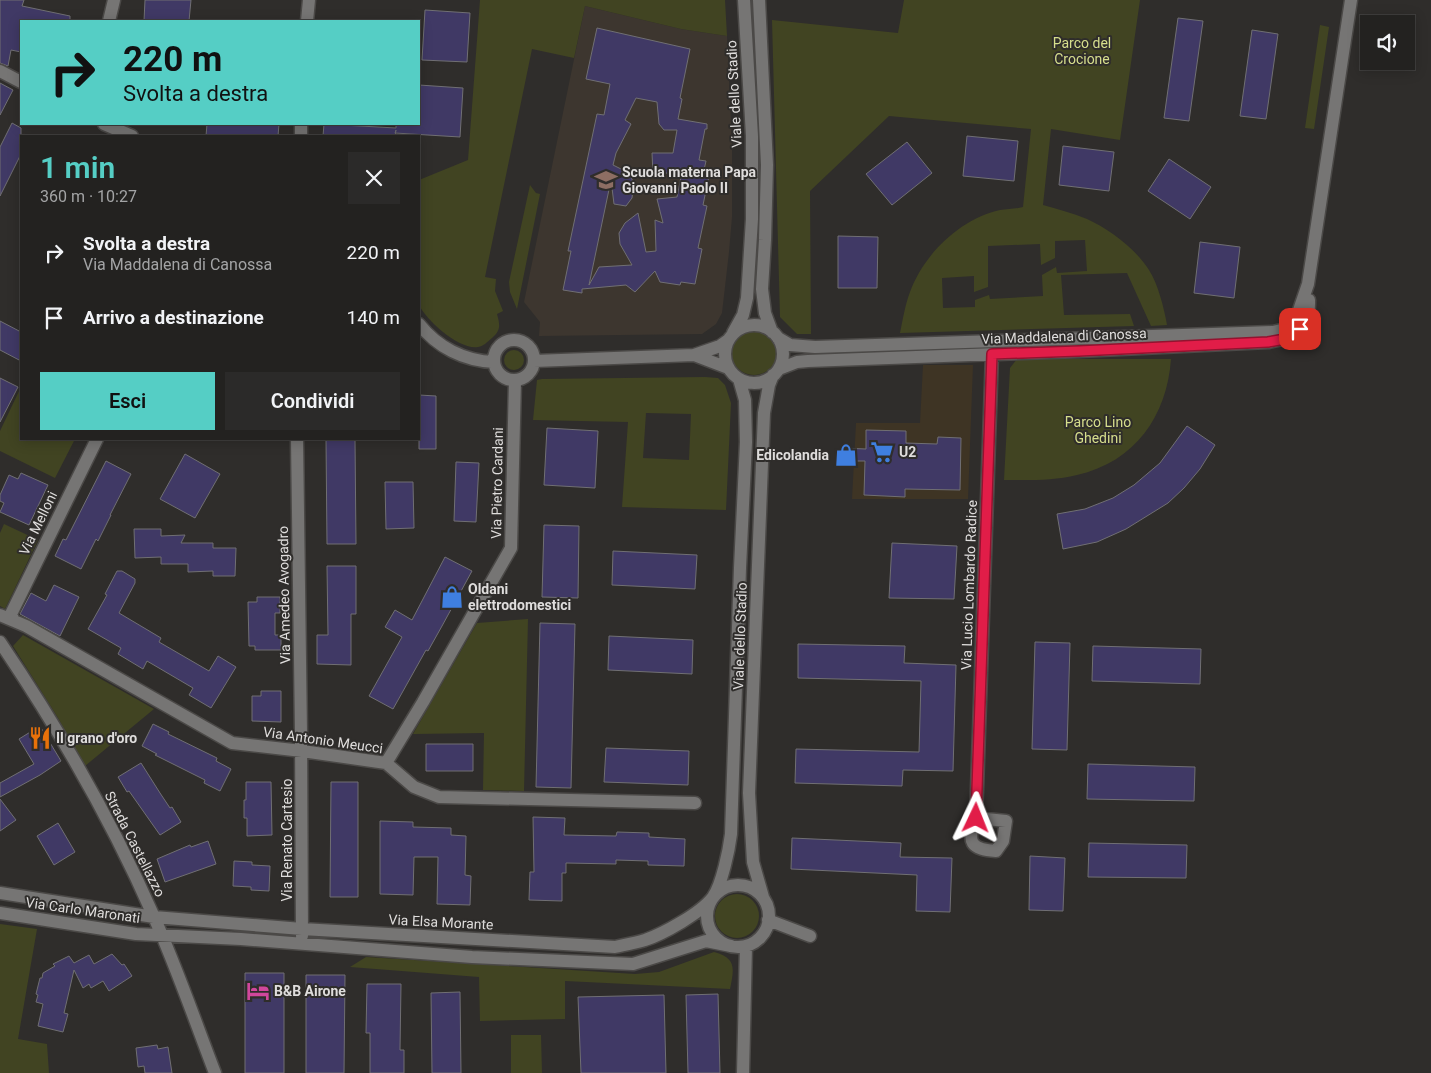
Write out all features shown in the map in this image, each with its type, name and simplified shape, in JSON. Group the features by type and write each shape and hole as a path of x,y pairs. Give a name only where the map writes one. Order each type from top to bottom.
{"street":[{"path":"109,20 114,0"},
{"path":"308,20 309,0"},
{"name":"Viale dello Stadio","path":"728,368 725,350 730,337 744,316 747,298 752,219 752,136 744,0"},
{"name":"Viale dello Stadio","path":"760,0 766,165 762,289 764,313 782,348 782,359 769,385 764,413 750,793 753,862 763,897"},
{"name":"Via Maddalena di Canossa","path":"775,335 790,346 805,347 1272,332 1285,330 1296,319 1308,284 1351,0"},
{"path":"0,71 20,81"},
{"path":"106,125 130,135"},
{"name":"Via Maddalena di Canossa","path":"776,372 797,362 808,361 1268,342 1291,336 1300,329 1307,319 1310,304 1308,284"},
{"path":"420,325 443,348 479,362 494,362"},
{"path":"534,361 694,355 720,346 742,327 752,325 763,326 775,335"},
{"path":"1079,351 1092,343 1134,341 1144,336 1158,341 1200,340 1221,344"},
{"path":"514,340 526,344 534,354 534,361 530,372 526,376 515,380 499,373 494,362 494,356 501,344 514,340"},
{"path":"979,342 988,347 992,354 1008,346 1044,340"},
{"path":"892,345 908,350 911,357 923,350 953,343"},
{"name":"Via Lucio Lombardo Radice","path":"976,818 992,354"},
{"path":"694,355 728,368 739,379 753,383 767,380 776,372"},
{"name":"Viale dello Stadio","path":"713,897 729,848 733,811 740,568 746,442 745,400 739,379"},
{"name":"Via Pietro Cardani","path":"386,763 511,548 515,380"},
{"name":"Via Melloni","path":"14,621 10,614 97,440"},
{"name":"Via Amedeo Avogadro","path":"296,440 302,751"},
{"name":"Via Antonio Meucci","path":"0,615 26,626 232,743 386,763 414,787 439,797 696,803"},
{"name":"Strada Castellazzo","path":"0,642 53,723 118,841 162,935 215,1073"},
{"name":"Via Renato Cartesio","path":"302,751 302,944"},
{"path":"162,935 472,957 633,964 706,941 731,946 746,946 756,941 764,932 768,920 768,907 763,897 756,891 742,885 731,885 722,889 713,897 708,906 707,920 709,928 714,936 731,946"},
{"name":"Via Carlo Maronati","path":"0,893 154,916"},
{"name":"Via Elsa Morante","path":"154,916 302,929 614,947 645,940 672,927 690,916 713,897"},
{"name":"Via Carlo Maronati","path":"0,913 136,934 162,935"},
{"path":"768,920 810,936"},
{"path":"468,938 472,957"},
{"path":"744,1073 746,946"}],"shaded area":[{"name":"Scuola materna Papa Giovanni Paolo II","path":"585,6 681,29 727,36 732,144 732,217 722,313 716,324 702,334 539,336 540,322 524,302"},
{"path":"923,365 973,365 968,499 852,499 856,423 920,423"}],"green space":[{"path":"480,0 725,0 727,36 681,29 585,6 574,58 532,49 485,277 496,279 495,291 503,311 497,314 499,324 497,332 485,344 478,347 462,344 444,333 429,319 420,307 420,180 468,160"},
{"name":"Parco del Crocione","path":"904,0 1140,0 1120,140 1051,129 1043,205 1087,219 1113,234 1129,247 1144,262 1155,282 1167,325 1151,326 1127,273 1061,275 1064,315 1130,314 1134,326 900,333 907,302 916,278 924,264 945,240 971,221 985,215 1000,210 1023,207 1031,129 889,116 810,191 811,334 797,334 780,317 772,20 898,33","holes":["1085,240 1087,271 1057,273 1056,267 1042,275 1043,296 990,299 989,295 975,300 975,307 943,308 942,278 974,276 974,292 988,287 988,246 1040,244 1041,265 1055,258 1055,241"]},
{"path":"1320,25 1329,27 1314,129 1305,128"},
{"path":"530,185 536,193 540,194 517,309 510,292 509,282"},
{"path":"749,329 759,329 773,339 777,352 773,365 767,371 759,375 749,375 735,365 731,357 731,347 741,333"},
{"path":"514,350 521,353 524,360 521,367 514,370 507,367 504,360 507,353"},
{"name":"Parco Lino Ghedini","path":"1017,359 1171,359 1163,399 1155,417 1144,434 1131,448 1116,459 1098,469 1068,477 1041,480 1004,480 1010,368"},
{"path":"718,378 725,385 731,403 726,510 622,507 628,422 533,420 537,380","holes":["646,413 691,414 689,460 643,458"]},
{"path":"20,389 20,440 74,440 55,478 0,451 0,431"},
{"path":"4,524 38,540 5,609 0,606 0,533"},
{"path":"528,619 524,791 483,790 484,733 413,734 477,623"},
{"path":"23,635 154,709 85,766 58,718 13,646"},
{"path":"741,894 753,900 758,907 758,925 753,932 746,937 733,938 725,935 718,928 715,912 718,904 725,897"},
{"path":"0,924 37,929 18,1039 47,1044 49,1073 0,1073"},
{"path":"714,952 727,958 732,965 730,989 565,981 565,1019 480,1021 479,977 350,967 366,957 635,974 659,972"},
{"path":"511,1035 541,1035 542,1073 511,1073"}],"building":[{"path":"0,0 24,0 22,6 70,16 70,20 20,20 20,52 11,50 8,66 0,63"},
{"path":"145,0 191,0 189,20 144,20"},
{"path":"425,10 470,13 467,62 422,60"},
{"path":"1178,18 1203,21 1189,121 1164,118"},
{"path":"597,28 690,49 680,98 682,99 678,119 707,124 699,160 706,161 704,170 710,171 703,205 707,206 698,248 702,249 695,284 681,282 680,285 660,282 655,271 635,292 626,285 582,289 582,293 563,290 571,251 568,251 597,114 604,115 610,84 586,79","holes":["636,98 657,102 659,124 664,130 677,130 673,153 652,153 653,174 682,172 677,197 657,199 663,223 655,220 656,251 646,252 638,213 625,223 619,233 620,244 632,265 599,267 589,285 611,180 614,204 626,206 632,198 632,179 627,172 613,165 616,153 631,124 625,120"]},
{"path":"1252,30 1278,34 1266,119 1240,116"},
{"path":"0,83 13,90 0,115"},
{"path":"420,85 463,88 460,137 395,133 395,135 323,135 324,125 396,128 396,125 420,125"},
{"path":"12,123 21,128 20,156 0,196 0,147"},
{"path":"207,125 279,125 278,135 206,135"},
{"path":"967,136 1018,141 1014,181 963,176"},
{"path":"907,142 932,173 892,205 866,174"},
{"path":"1063,146 1114,152 1109,191 1059,185"},
{"path":"1169,159 1211,187 1190,219 1148,191"},
{"path":"838,236 878,237 877,288 838,288"},
{"path":"1200,242 1240,247 1234,298 1194,293"},
{"path":"0,321 20,331 20,360 0,350"},
{"path":"0,378 18,387 0,422"},
{"path":"420,395 436,396 436,449 419,449"},
{"path":"1187,426 1215,445 1200,469 1184,488 1168,503 1126,529 1097,542 1063,549 1057,514 1085,509 1113,498 1134,485 1160,463"},
{"path":"547,428 598,431 595,488 544,485"},
{"path":"866,430 906,431 906,443 937,444 938,437 961,438 960,490 905,489 905,497 864,495 865,461 842,461 842,448 866,449"},
{"path":"326,440 355,440 356,544 327,544"},
{"path":"185,454 220,474 195,518 160,499"},
{"path":"106,461 131,474 98,541 96,539 81,569 55,556 63,539 66,540"},
{"path":"456,462 479,463 476,522 454,521"},
{"path":"21,473 48,485 29,525 0,512 4,503 0,501 0,495 9,475 18,479"},
{"path":"385,482 413,482 414,528 386,529"},
{"path":"544,525 579,526 578,598 542,597"},
{"path":"134,529 161,529 161,536 185,535 181,543 213,543 213,548 236,548 235,576 213,576 213,571 188,572 188,564 161,564 161,557 135,558"},
{"path":"892,543 957,546 954,599 889,598"},
{"path":"613,551 697,555 695,589 612,585"},
{"path":"445,557 472,571 428,651 426,650 393,709 369,696 402,637 385,627 395,610 412,620"},
{"path":"327,566 356,566 356,614 351,614 351,665 317,664 317,635 328,635"},
{"path":"117,571 122,571 135,579 135,583 119,613 161,638 159,642 209,671 218,656 236,667 211,708 189,695 193,688 147,661 143,669 118,654 121,648 88,629 107,595 105,594"},
{"path":"54,585 79,597 60,636 20,614 31,593 46,601"},
{"path":"257,597 280,597 280,613 275,613 275,635 281,635 281,650 255,650 255,646 249,646 248,602 257,602"},
{"path":"540,623 575,624 571,788 536,787"},
{"path":"609,636 693,640 692,674 608,670"},
{"path":"1035,642 1070,643 1067,750 1032,749"},
{"path":"798,644 905,646 904,663 956,665 953,771 903,770 902,786 795,783 796,749 919,752 921,681 798,678"},
{"path":"1093,646 1201,649 1200,684 1092,681"},
{"path":"261,691 281,691 281,722 252,721 252,696 261,696"},
{"path":"153,724 169,732 168,734 217,758 216,761 231,769 220,791 204,783 205,780 155,755 157,754 142,746"},
{"path":"40,726 61,761 0,797 0,783 34,764 19,739"},
{"path":"426,744 473,744 473,771 426,771"},
{"path":"606,748 689,751 688,785 604,782"},
{"path":"141,763 181,822 160,835 129,791 127,792 118,777"},
{"path":"1088,764 1195,767 1194,801 1087,799"},
{"path":"246,782 271,782 272,835 247,836 247,818 244,818"},
{"path":"331,782 358,782 358,897 330,897"},
{"path":"0,799 16,820 0,831"},
{"path":"533,817 565,818 564,835 616,836 617,832 649,833 649,837 685,839 684,866 648,865 648,861 616,860 616,864 566,863 566,873 562,873 562,901 529,900 530,872 534,872"},
{"path":"380,821 413,822 413,827 451,828 451,835 466,836 465,875 471,876 470,905 437,904 438,857 414,857 413,895 380,894"},
{"path":"58,823 75,852 54,865 37,836"},
{"path":"792,838 901,843 900,857 952,858 950,912 916,911 917,875 791,869"},
{"path":"208,841 216,864 165,882 157,859 190,845 191,847"},
{"path":"1089,843 1187,845 1186,878 1088,877"},
{"path":"1030,856 1065,858 1063,911 1029,910"},
{"path":"234,861 270,866 269,891 233,886"},
{"path":"112,954 122,965 124,964 132,976 109,991 103,981 91,988 89,984 83,988 74,970 64,1013 68,1014 63,1032 38,1026 43,1004 36,1002 38,995 36,994 43,973 55,966 53,964 69,956 74,963 89,955 94,964"},
{"path":"245,973 284,973 284,1073 245,1073"},
{"path":"306,975 345,975 344,1073 306,1073"},
{"path":"367,984 401,984 400,1050 404,1050 404,1073 370,1073 370,1033 366,1033"},
{"path":"460,992 461,1073 432,1073 431,993"},
{"path":"718,994 720,1073 688,1073 686,995"},
{"path":"664,995 666,1073 581,1073 578,997"},
{"path":"157,1045 158,1049 168,1047 172,1073 145,1073 144,1066 138,1067 136,1048"}],"place":[{"name":"Scuola materna Papa Giovanni Paolo II","path":"606,180"},
{"name":"U2","path":"882,452"},
{"name":"Edicolandia","path":"846,455"},
{"name":"Oldani elettrodomestici","path":"452,597"},
{"name":"Il grano d'oro","path":"40,738"},
{"name":"B&B Airone","path":"258,991"}],"route":[{"path":"976,818 992,354 1268,342 1285,339 1300,329"}]}
